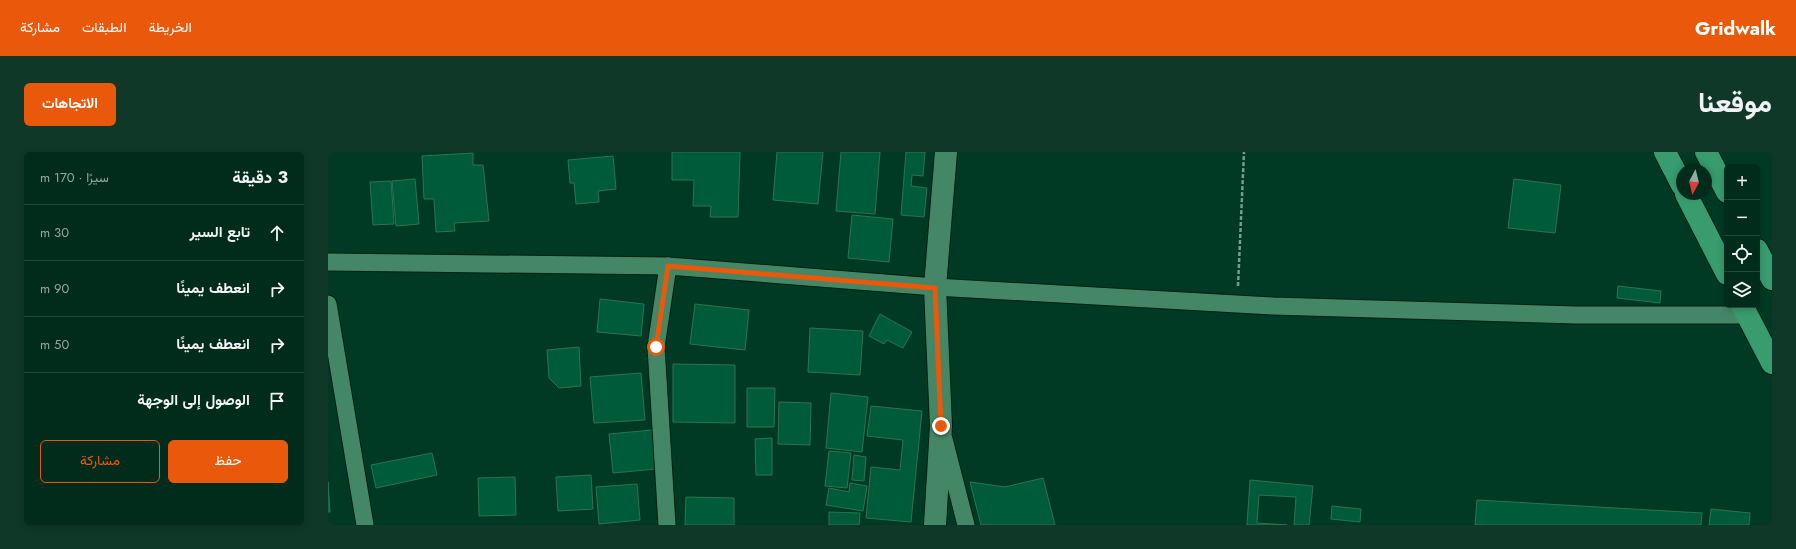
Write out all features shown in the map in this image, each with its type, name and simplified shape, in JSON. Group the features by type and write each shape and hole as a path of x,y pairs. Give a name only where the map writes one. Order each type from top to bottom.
{"highway":[{"path":"1665,152 1676,173"},
{"path":"1706,152 1724,186"},
{"path":"1689,200 1726,272"},
{"path":"1760,256 1772,279"},
{"path":"1745,310 1772,363"}],"street":[{"path":"935,525 941,426 935,288 946,152"},
{"path":"328,262 668,266 935,288 1273,306 1576,315 1745,310"},
{"path":"667,525 656,347 668,266"},
{"path":"328,304 365,525"},
{"path":"941,426 966,525"}],"path":[{"path":"1238,303 1244,152"}],"building":[{"path":"672,152 740,152 738,217 710,217 711,206 693,206 694,180 672,180"},
{"path":"777,152 823,152 818,204 773,200"},
{"path":"841,152 880,152 875,214 836,211"},
{"path":"906,152 925,152 923,176 912,175 911,186 927,188 924,217 901,215"},
{"path":"473,153 473,165 483,165 489,221 454,223 455,231 436,232 434,199 424,199 422,156"},
{"path":"613,156 616,189 598,191 599,202 576,204 574,183 570,183 568,160"},
{"path":"415,179 419,224 396,226 392,181"},
{"path":"1514,179 1561,185 1555,233 1508,228"},
{"path":"391,181 394,224 373,225 370,182"},
{"path":"852,215 893,219 889,262 848,258"},
{"path":"1618,286 1661,291 1660,303 1617,298"},
{"path":"600,299 644,304 641,336 597,332"},
{"path":"695,304 749,310 745,350 690,344"},
{"path":"880,314 912,332 903,348 887,340 884,344 869,336"},
{"path":"810,328 863,331 860,375 808,372"},
{"path":"579,347 581,386 559,388 549,378 547,350"},
{"path":"673,364 735,365 735,423 673,422"},
{"path":"641,373 645,420 594,423 590,377"},
{"path":"747,388 775,388 774,427 747,427"},
{"path":"831,393 868,397 862,452 826,448"},
{"path":"779,402 811,403 810,445 778,444"},
{"path":"871,406 922,411 911,522 866,518 871,467 900,470 903,440 867,436"},
{"path":"652,430 656,469 613,473 609,434"},
{"path":"772,438 772,475 756,475 755,439"},
{"path":"829,451 851,453 847,488 825,486"},
{"path":"432,453 437,475 376,488 371,465"},
{"path":"854,455 866,457 864,481 852,480"},
{"path":"591,475 593,509 558,511 556,477"},
{"path":"515,477 516,515 479,516 478,478"},
{"path":"1043,478 1055,525 981,525 970,482 1005,487"},
{"path":"1250,480 1313,486 1309,525 1294,525 1296,497 1259,495 1257,523 1287,525 1247,525"},
{"path":"328,482 330,512 328,512"},
{"path":"850,483 867,486 863,511 826,505 829,488 849,492"},
{"path":"637,484 640,520 599,524 596,487"},
{"path":"686,497 734,498 734,525 685,525"},
{"path":"1477,500 1702,513 1701,525 1475,525"},
{"path":"1332,506 1361,509 1360,522 1331,519"},
{"path":"1711,509 1750,513 1749,525 1709,525"},
{"path":"829,512 860,513 859,525 829,525"}],"route":[{"path":"656,347 668,266 935,288 941,426"}]}
